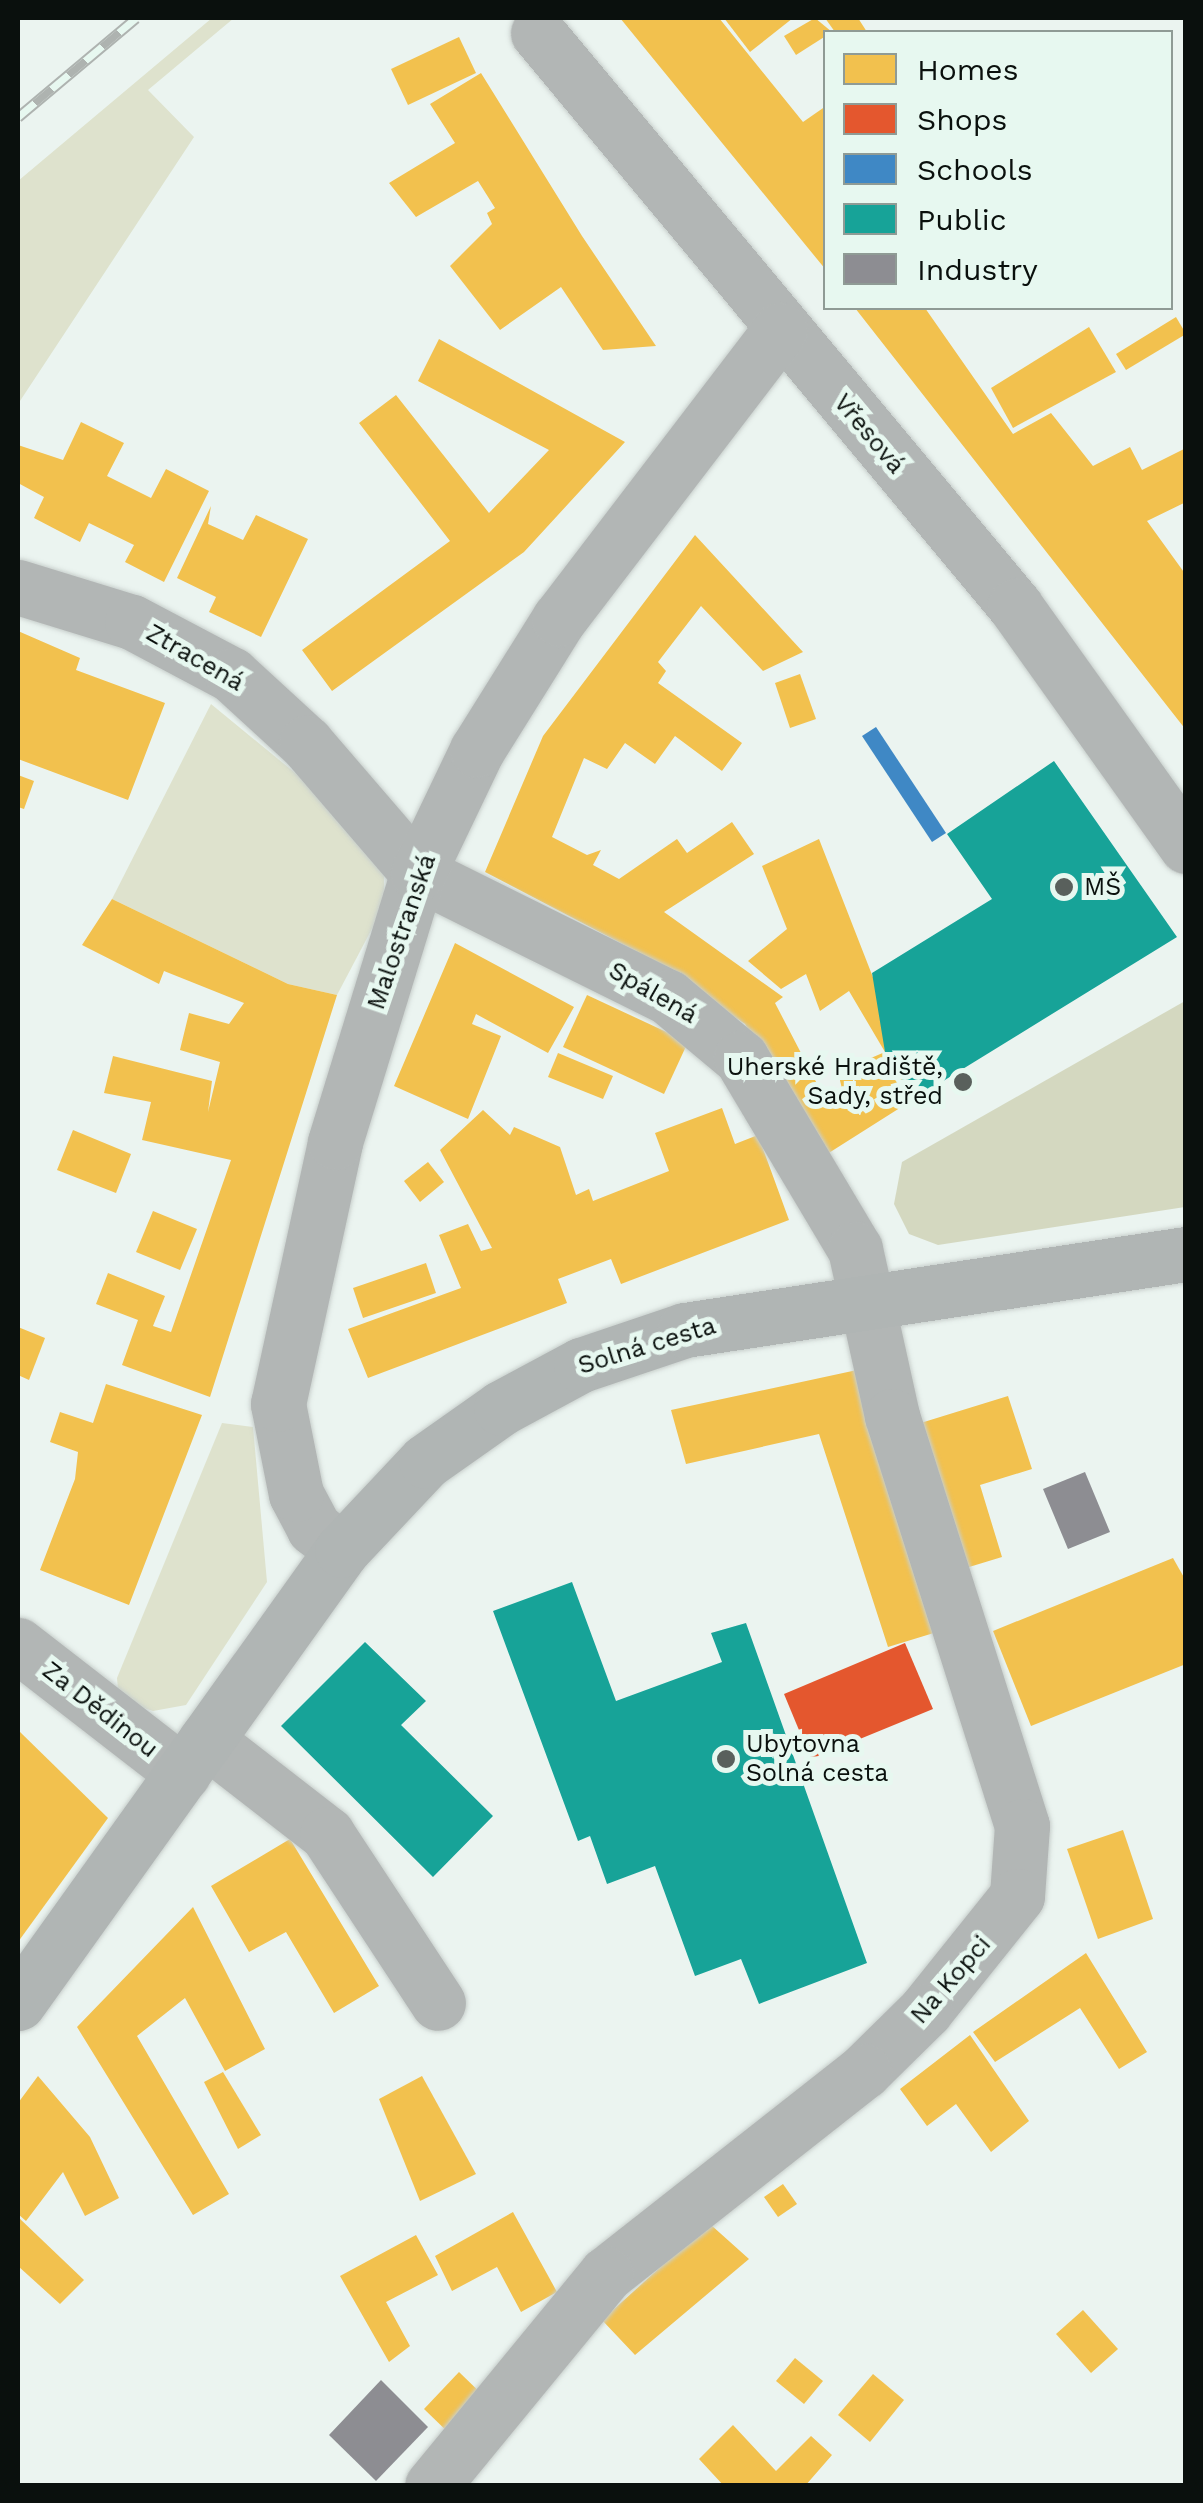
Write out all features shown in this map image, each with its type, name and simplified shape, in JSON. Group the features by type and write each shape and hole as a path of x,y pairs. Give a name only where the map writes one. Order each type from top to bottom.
{"street":[{"name":"Vřesová","path":"538,33 780,330 1015,606 1186,846"},
{"name":"Malostranská","path":"342,1550 314,1528 296,1494 278,1404 335,1142 418,874 477,750 560,619 780,330"},
{"name":"Ztracená","path":"18,587 132,622 232,675 306,744 418,874"},
{"name":"Spálená","path":"418,874 668,997 710,1027 741,1058 822,1191 855,1249 866,1299"},
{"name":"Solná cesta","path":"18,2003 342,1550 426,1460 567,1372 684,1330 866,1299 1186,1254"},
{"name":"Na Kopci","path":"432,2486 606,2274 894,2045 1018,1896 1022,1826 892,1416 866,1299"},
{"name":"Za Dědinou","path":"18,1645 195,1756"},
{"path":"195,1756 328,1834 438,2003"}],"green space":[{"path":"212,18 234,18 148,90 194,137 18,404 18,181"},
{"path":"211,704 322,795 384,870 384,906 337,995 288,984 112,899"},
{"path":"1185,1001 1185,1207 938,1245 909,1234 894,1204 902,1162"},
{"path":"222,1423 253,1427 267,1582 186,1705 153,1711 119,1700 117,1678"}],"building: Homes":[{"path":"620,18 719,18 803,122 823,108 823,266"},
{"path":"724,18 793,18 750,52"},
{"path":"815,18 830,30 823,30 823,38 796,55 784,36"},
{"path":"825,18 858,18 866,30 834,30"},
{"path":"459,37 476,73 408,105 391,69"},
{"path":"481,73 656,346 603,350 561,287 500,330 450,266 492,224 487,213 495,208 478,181 416,217 389,183 455,143 430,104"},
{"path":"857,310 926,310 1013,434 1051,413 1093,466 1130,447 1142,470 1186,448 1186,502 1147,521 1186,575 1186,730"},
{"path":"1176,317 1186,334 1126,370 1116,354"},
{"path":"1089,327 1116,372 1013,428 991,388"},
{"path":"439,339 625,442 524,552 332,691 302,650 450,541 359,423 396,395 489,513 549,450 418,381"},
{"path":"81,422 124,443 107,476 151,498 166,469 209,491 164,582 125,562 134,545 89,523 80,542 34,518 44,497 18,483 18,445 63,460"},
{"path":"211,506 208,524 243,540 256,515 308,539 261,637 209,612 216,597 177,578"},
{"path":"695,535 803,652 763,671 701,606 658,662 666,671 658,683 742,743 722,771 675,736 655,764 625,743 607,769 584,758 552,837 587,855 601,850 593,865 619,879 677,839 687,853 732,822 754,854 664,912 783,997 775,1003 826,1101 843,1093 838,1072 885,1052 914,1099 824,1156 745,1024 634,950 485,872 543,736"},
{"path":"18,631 80,658 76,670 165,703 128,800 18,759"},
{"path":"800,674 816,719 790,728 775,683"},
{"path":"18,775 34,781 24,809 18,807"},
{"path":"819,839 883,1003 885,1052 849,991 820,1011 806,974 781,989 748,961 787,929 762,866"},
{"path":"112,899 288,984 337,995 210,1397 122,1365 138,1320 96,1304 108,1273 165,1296 153,1326 171,1332 231,1160 142,1140 151,1102 104,1093 113,1056 212,1081 208,1112 220,1062 180,1050 189,1013 229,1024 244,1003 164,971 159,984 82,945"},
{"path":"455,943 574,1007 548,1053 476,1014 472,1024 501,1036 468,1119 394,1086"},
{"path":"587,995 688,1042 664,1094 563,1047"},
{"path":"558,1053 613,1076 603,1099 548,1077"},
{"path":"722,1108 735,1144 758,1135 789,1220 621,1284 611,1259 558,1279 567,1303 368,1378 348,1329 461,1288 439,1235 468,1224 481,1251 492,1248 440,1150 483,1110 510,1135 514,1127 560,1147 576,1195 589,1189 593,1201 669,1171 655,1133"},
{"path":"73,1130 131,1154 116,1193 57,1170"},
{"path":"428,1162 444,1182 420,1202 404,1181"},
{"path":"153,1211 197,1229 180,1270 136,1252"},
{"path":"426,1263 436,1293 363,1318 353,1288"},
{"path":"18,1327 45,1338 29,1380 18,1375"},
{"path":"857,1370 937,1632 888,1647 819,1434 686,1464 671,1410"},
{"path":"106,1384 202,1415 129,1605 40,1570 75,1479 78,1452 50,1442 60,1412 93,1423"},
{"path":"1008,1396 1032,1469 980,1485 1002,1557 956,1571 911,1426"},
{"path":"1173,1558 1186,1581 1186,1664 1031,1726 993,1631"},
{"path":"18,1730 108,1818 18,1942"},
{"path":"1123,1830 1153,1919 1098,1939 1067,1849"},
{"path":"290,1839 379,1986 334,2013 286,1932 249,1952 211,1886"},
{"path":"193,1907 265,2049 225,2071 185,1998 137,2036 229,2194 193,2215 77,2027"},
{"path":"1086,1953 1147,2052 1119,2069 1080,2008 995,2062 973,2032"},
{"path":"970,2035 1029,2121 991,2152 956,2104 927,2126 900,2089"},
{"path":"223,2072 261,2135 238,2149 204,2082"},
{"path":"38,2076 90,2137 119,2198 85,2216 63,2172 26,2221 18,2214 18,2103"},
{"path":"422,2076 476,2174 420,2201 379,2099"},
{"path":"783,2184 797,2204 778,2217 764,2197"},
{"path":"513,2212 557,2292 521,2312 497,2267 452,2291 435,2256"},
{"path":"701,2216 749,2259 635,2355 602,2320 676,2253"},
{"path":"18,2217 84,2280 60,2304 18,2266"},
{"path":"416,2235 438,2275 386,2302 410,2346 389,2362 340,2276"},
{"path":"1083,2310 1118,2349 1091,2373 1056,2334"},
{"path":"795,2358 823,2381 804,2404 776,2381"},
{"path":"459,2372 490,2402 454,2438 424,2409"},
{"path":"873,2374 904,2400 870,2442 838,2415"},
{"path":"733,2425 776,2471 811,2436 832,2455 805,2486 724,2486 699,2459"}],"building: Shops":[{"path":"905,1643 933,1709 811,1759 784,1694"}],"building: Schools":[{"path":"876,727 946,833 932,842 862,736"}],"building: Public":[{"path":"1054,761 1177,937 914,1099 885,1052 872,973 992,899 947,834"},
{"path":"572,1582 616,1701 722,1662 711,1633 746,1623 867,1963 759,2004 741,1959 695,1976 655,1866 607,1884 590,1836 578,1841 493,1611"},
{"path":"365,1642 426,1701 401,1725 493,1816 433,1877 281,1726"}],"building: Industry":[{"path":"1085,1472 1110,1532 1068,1549 1043,1489"},
{"path":"381,2380 428,2427 376,2481 329,2435"}],"railway":[{"path":"18,117 136,18"}],"place":[{"name":"MŠ","path":"1064,887"},
{"name":"Uherské Hradiště, Sady, střed","path":"963,1082"},
{"name":"Ubytovna Solná cesta","path":"726,1759"}]}
